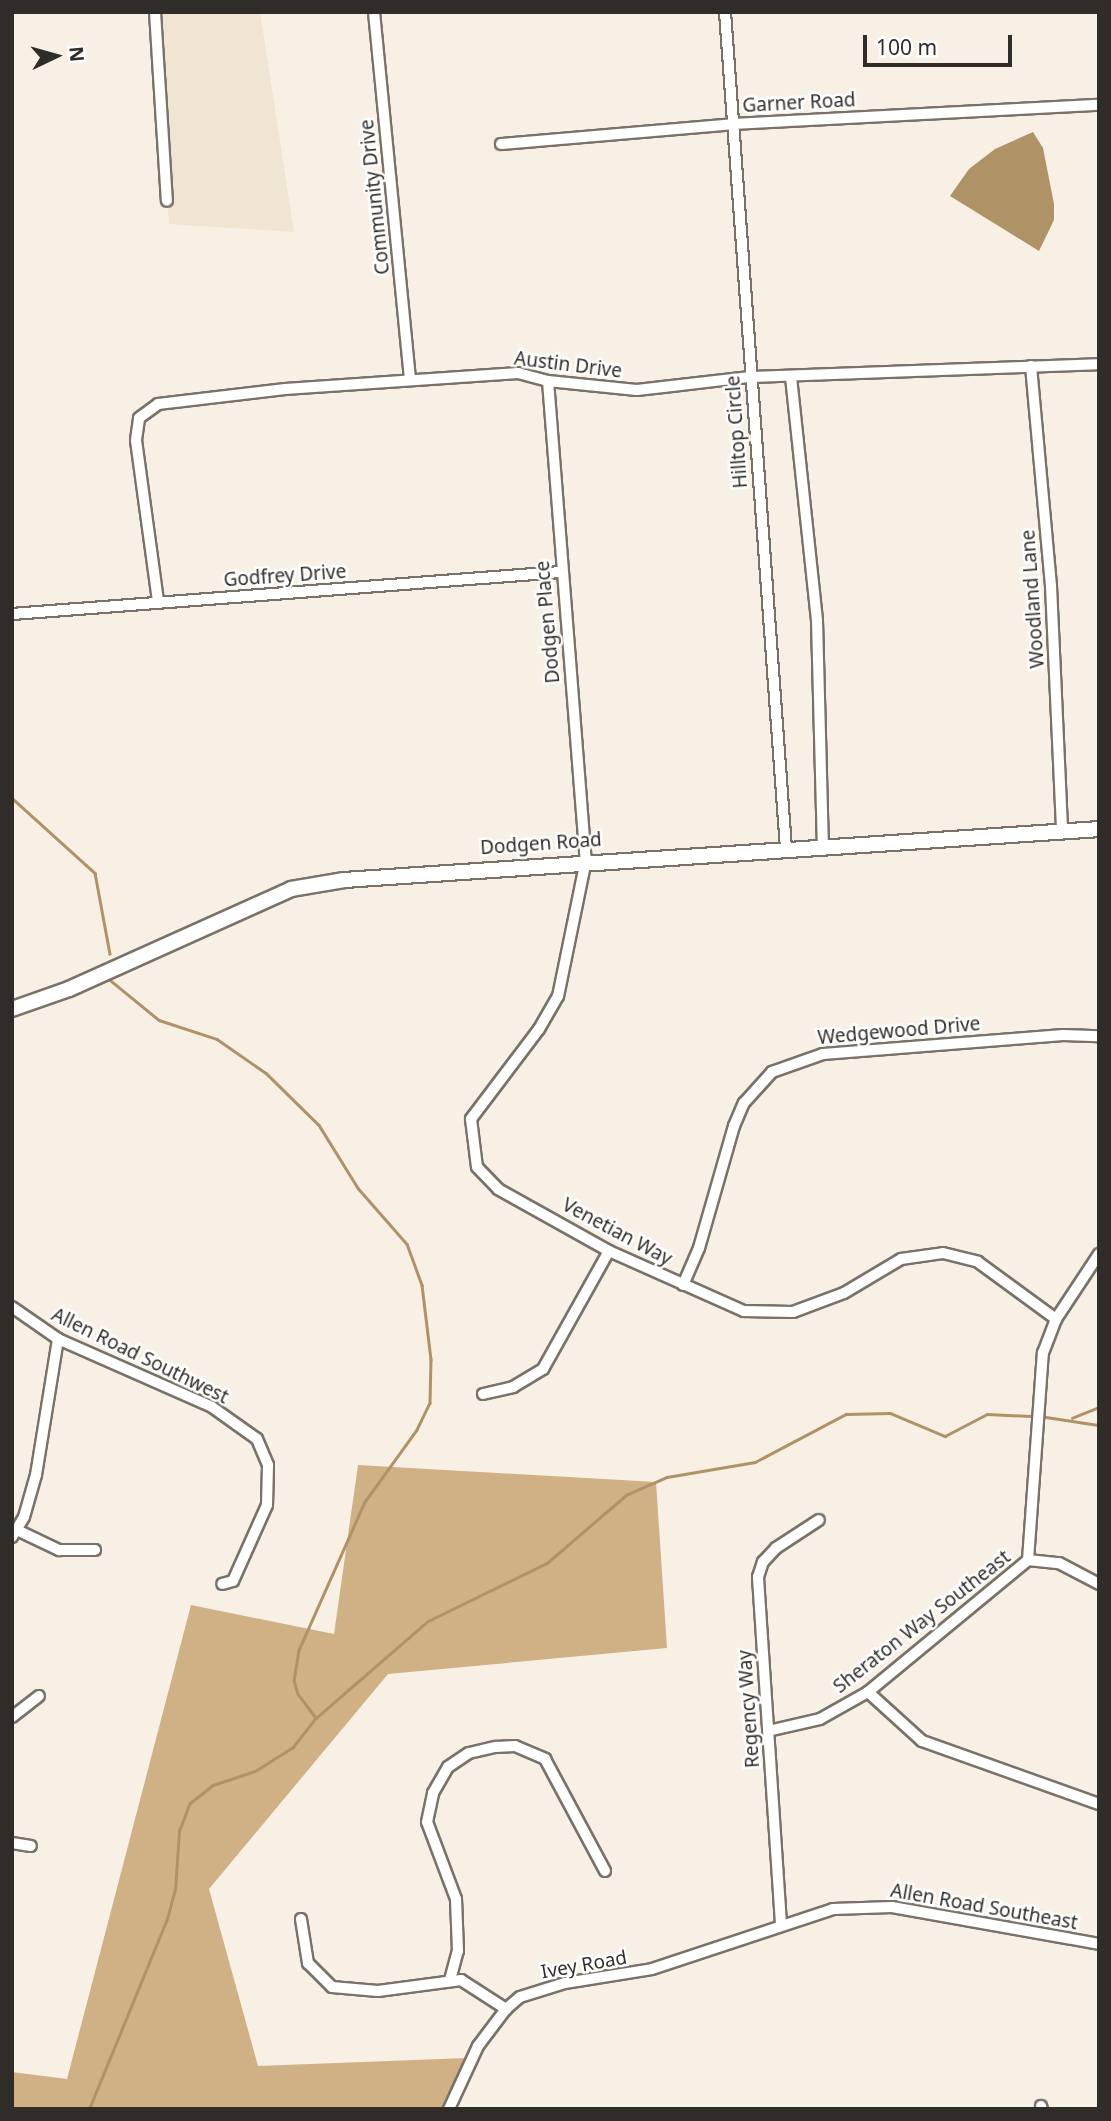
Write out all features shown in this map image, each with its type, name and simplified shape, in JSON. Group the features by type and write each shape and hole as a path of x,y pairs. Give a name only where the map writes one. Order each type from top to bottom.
{"street":[{"path":"155,12 167,201"},
{"name":"Community Drive","path":"374,12 410,379"},
{"name":"Hilltop Circle","path":"725,12 786,849"},
{"name":"Garner Road","path":"501,144 733,124 1099,105"},
{"name":"Austin Drive","path":"158,601 136,440 142,413 168,402 410,379 519,373 548,381 637,390 750,377 1099,364"},
{"name":"Woodland Lane","path":"1031,366 1051,586 1062,831"},
{"path":"791,377 817,621 823,845"},
{"name":"Dodgen Place","path":"548,381 561,572 586,860"},
{"name":"Godfrey Drive","path":"12,614 561,572"},
{"name":"Dodgen Road","path":"12,1009 69,989 290,889 416,872 1099,829"},
{"name":"Venetian Way","path":"586,860 558,996 539,1029 477,1107 471,1119 472,1149 477,1167 498,1189 609,1251 744,1311 793,1312 844,1293 901,1259 943,1253 978,1262 1056,1319"},
{"name":"Wedgewood Drive","path":"683,1285 699,1248 734,1126 744,1103 772,1072 823,1054 1063,1035 1099,1036"},
{"path":"483,1394 513,1387 543,1369 609,1251"},
{"name":"Sheraton Way Southeast","path":"768,1731 820,1718 868,1692 1028,1560 1043,1353 1056,1319 1099,1254"},
{"name":"Allen Road Southwest","path":"12,1307 58,1339 212,1407 257,1439 268,1465 267,1505 233,1581 222,1584"},
{"path":"58,1339 36,1475 15,1534 59,1550 95,1550"},
{"name":"Regency Way","path":"781,1924 758,1577 763,1562 776,1548 819,1521"},
{"path":"1028,1560 1059,1563 1099,1584"},
{"path":"868,1692 922,1741 1099,1804"},
{"path":"12,1717 39,1696"},
{"path":"450,1980 458,1951 456,1899 427,1822 433,1793 449,1768 469,1753 496,1747 529,1749 545,1759 605,1871"},
{"path":"12,1843 31,1846"},
{"name":"Allen Road Southeast","path":"781,1924 833,1909 892,1907 1099,1944"},
{"path":"301,1919 308,1963 332,1987 378,1992 461,1980 506,2009"},
{"name":"Ivey Road","path":"449,2109 478,2046 506,2009 539,1990 652,1969 781,1924"}],"shaded area":[{"path":"153,12 260,12 294,232 169,224"},
{"path":"1033,132 1043,148 1054,204 1054,220 1039,251 950,196 969,169 995,149"},
{"path":"358,1465 656,1482 667,1648 388,1674 209,1889 258,2066 466,2058 442,2109 12,2109 12,2072 67,2079 191,1605 334,1634"}],"waterway":[{"path":"12,798 95,873 110,954"},
{"path":"110,980 159,1020 217,1039 266,1073 319,1125 358,1188 407,1244 422,1285 431,1359 430,1403 417,1430 365,1502 299,1650 294,1680 298,1694 316,1718"},
{"path":"1072,1418 1099,1407"},
{"path":"89,2109 167,1919 175,1890 179,1831 190,1803 213,1785 255,1771 293,1747 316,1718 428,1621 547,1563 626,1495 667,1477 755,1462 846,1414 890,1413 945,1436 987,1414 1030,1416"},
{"path":"1046,1417 1099,1425"}]}
